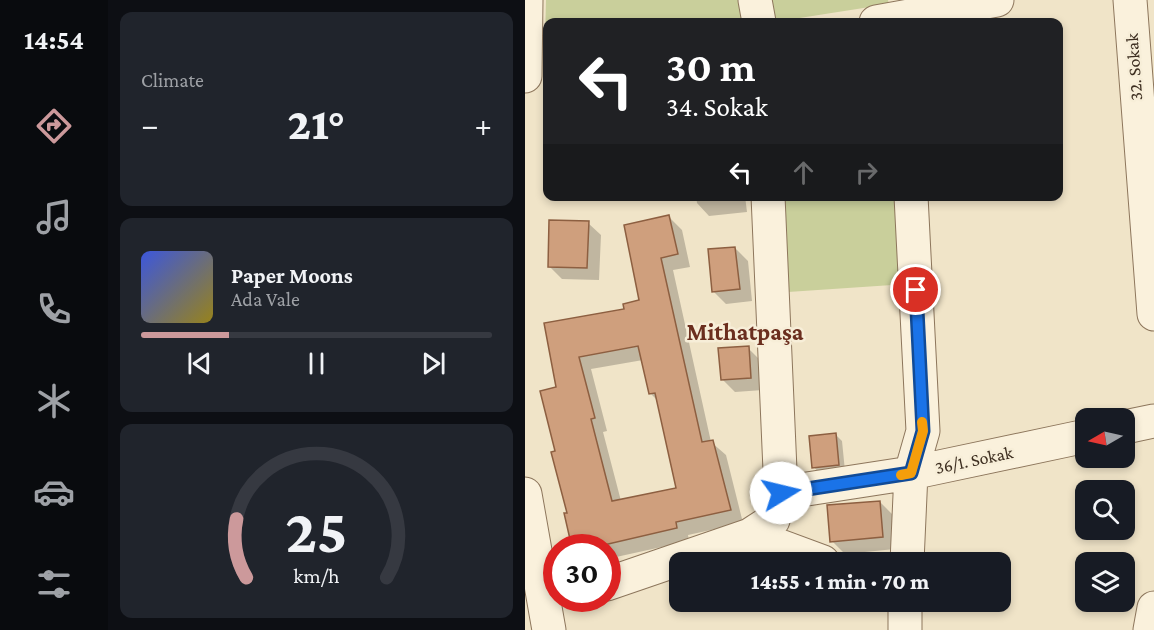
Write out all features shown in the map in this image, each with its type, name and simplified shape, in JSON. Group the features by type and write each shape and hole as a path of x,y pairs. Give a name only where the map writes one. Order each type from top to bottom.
{"street":[{"path":"525,76 526,0"},
{"path":"755,0 758,18"},
{"path":"895,16 997,0"},
{"name":"32. Sokak","path":"1130,0 1144,76 1153,298"},
{"path":"525,94 543,90"},
{"path":"621,579 750,535 773,520 781,493 768,201"},
{"path":"907,552 911,473 923,431 911,201"},
{"path":"1135,425 1154,421"},
{"name":"36/1. Sokak","path":"781,493 911,473 1075,438"},
{"path":"525,494 543,569"},
{"path":"750,535 796,552"},
{"path":"905,612 905,630"}],"green space":[{"path":"546,0 744,0 746,18 546,18"},
{"path":"770,0 888,0 889,4 800,18 773,18"},
{"path":"782,201 901,201 907,284 788,292"}],"building":[{"path":"669,215 678,254 661,258 702,442 713,440 731,510 676,522 677,528 621,541 621,534 569,534 564,513 567,513 551,452 555,451 540,391 556,387 544,323 624,309 623,304 639,300 624,225","holes":["638,346 649,394 655,393 676,488 612,501 591,419 595,418 579,357"]},
{"path":"549,220 589,221 587,268 548,267"},
{"path":"735,247 740,289 712,292 708,249"},
{"path":"749,346 751,378 721,380 718,348"},
{"path":"836,433 839,465 812,468 809,436"},
{"path":"880,501 883,537 830,542 827,505"}],"slow traffic":[{"path":"901,475 911,473 923,431 922,422"}],"district":[{"name":"Mithatpaşa","path":"745,331"}],"route":[{"path":"781,493 911,473 923,431 916,290"}]}
